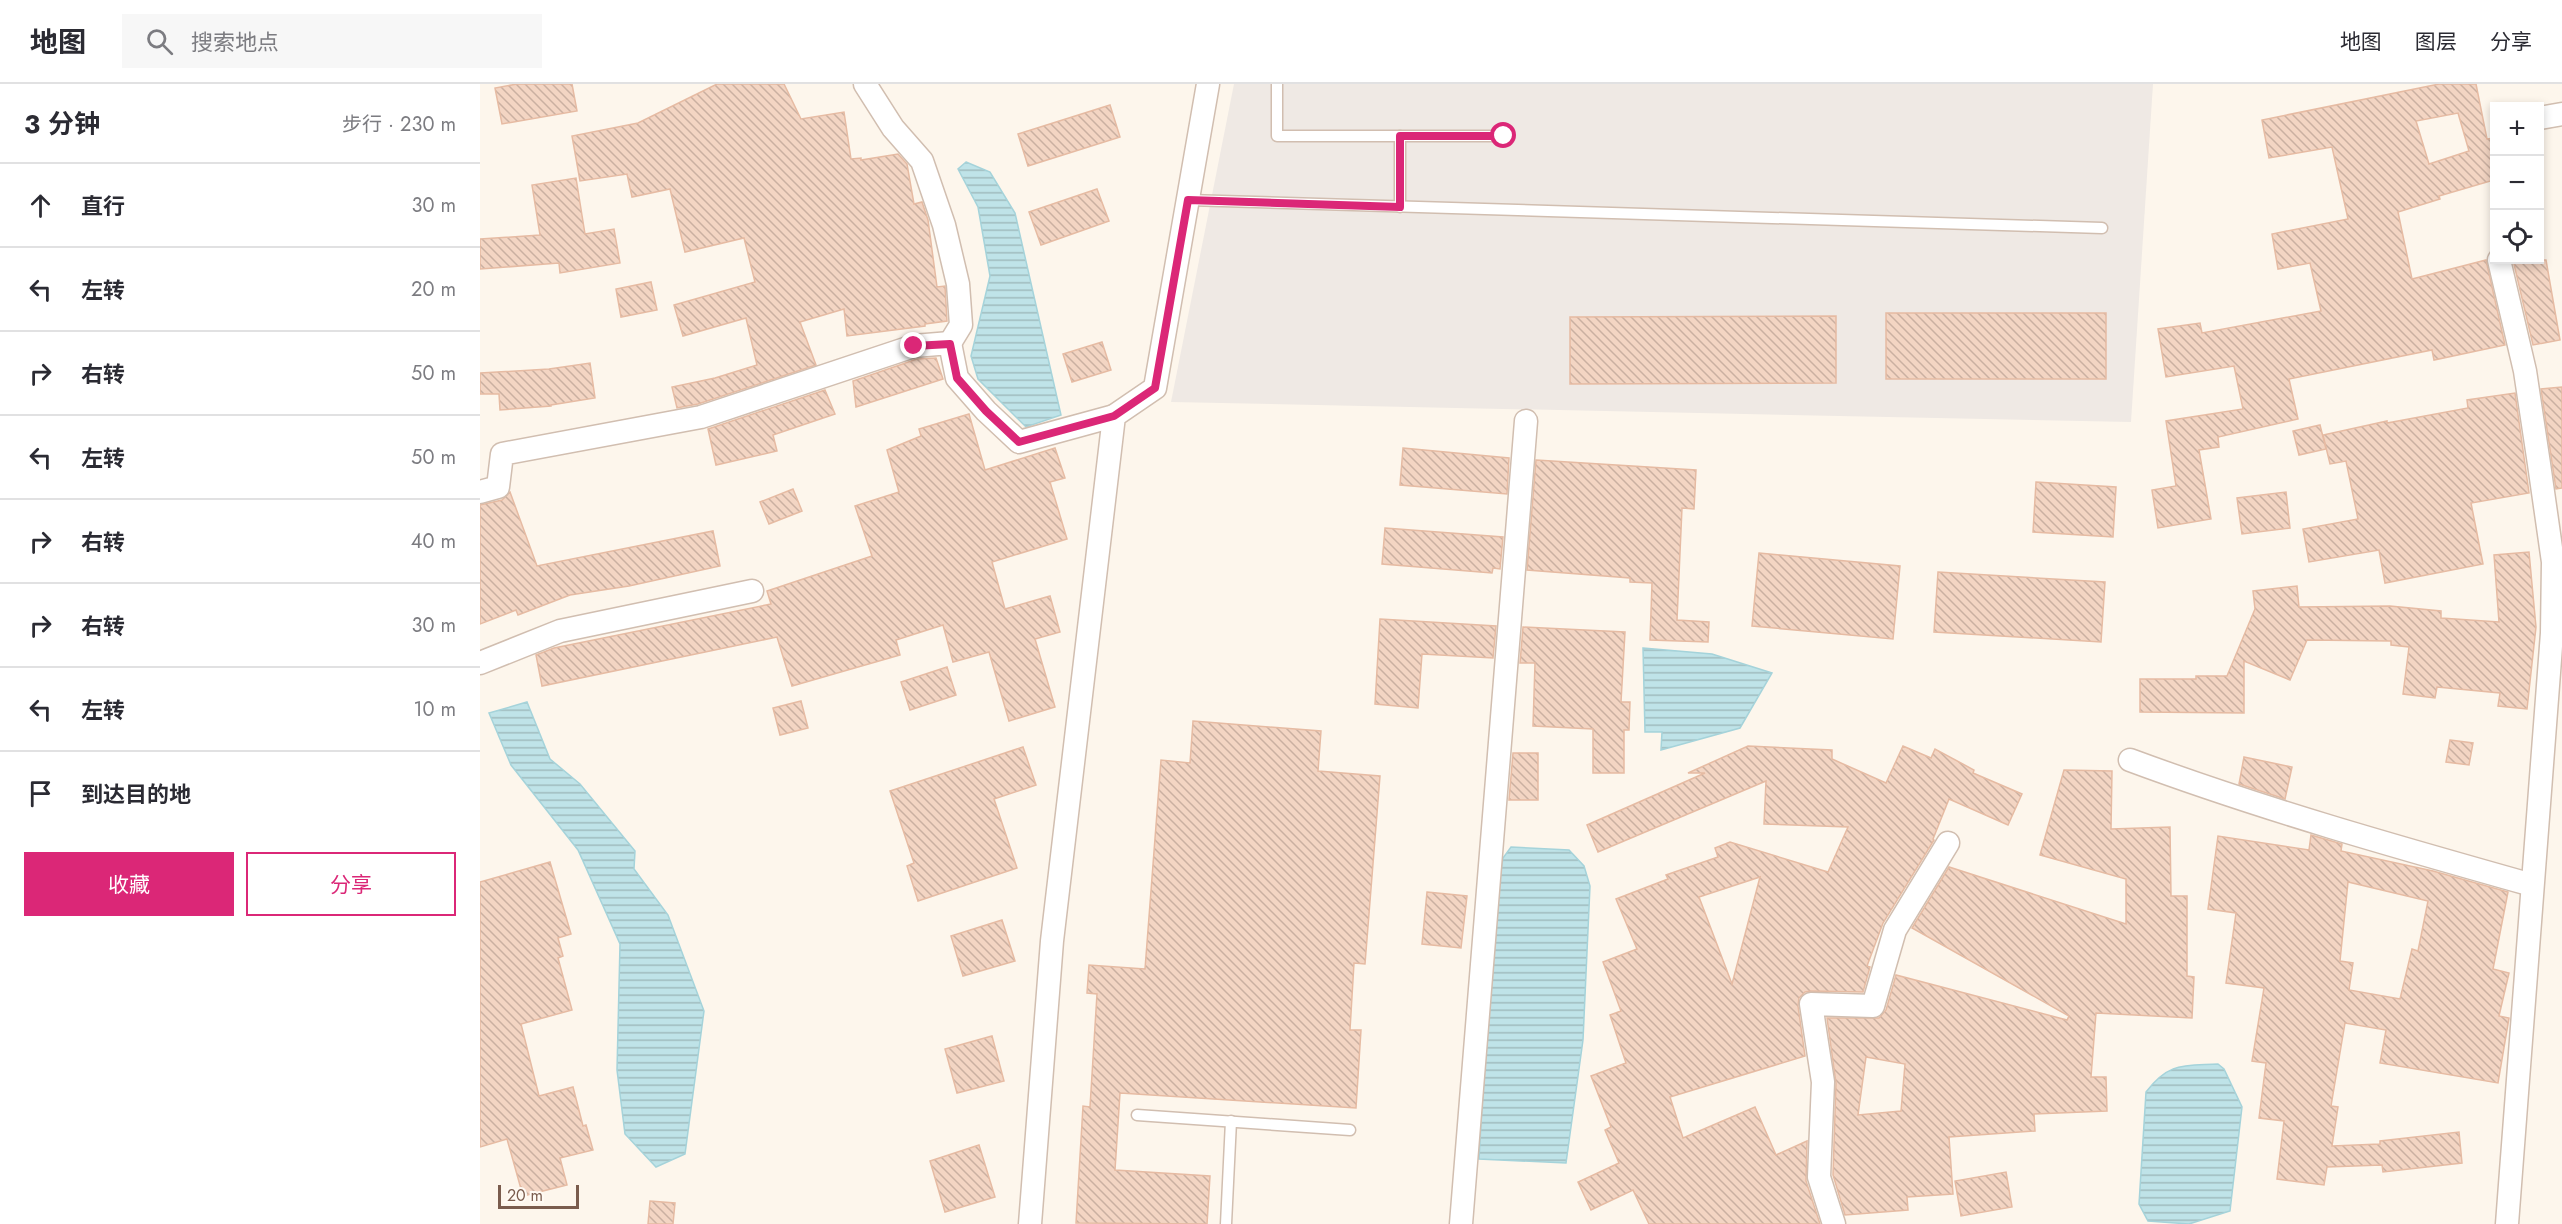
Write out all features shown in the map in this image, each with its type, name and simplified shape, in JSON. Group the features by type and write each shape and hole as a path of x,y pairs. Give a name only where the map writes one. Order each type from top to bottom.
{"street":[{"path":"865,84 893,128 922,161 944,225 958,285 962,325 950,344 957,378 986,411 1019,442 1114,416 1155,388 1208,84"},
{"path":"2544,117 2562,114"},
{"path":"2500,264 2526,371 2553,562 2552,633 2507,1224"},
{"path":"480,492 498,487 502,454 701,417 914,346 950,344"},
{"path":"1030,1224 1052,941 1114,416"},
{"path":"1461,1224 1526,421"},
{"path":"480,663 560,632 752,591"},
{"path":"2130,760 2206,788 2348,833 2532,885"},
{"path":"1834,1224 1819,1177 1823,1083 1811,1004 1873,1005 1895,930 1948,843"}],"lane":[{"path":"1277,84 1277,136 1504,136"},
{"path":"1400,136 1400,207"},
{"path":"1188,200 2102,228"},
{"path":"1137,1115 1350,1130"},
{"path":"1226,1224 1232,1121"}],"shaded area":[{"path":"1234,84 2153,84 2131,422 1171,402"}],"water":[{"path":"966,162 990,172 1015,213 1061,415 1026,427 978,379 971,356 990,276 978,207 958,169"},
{"path":"1643,648 1712,654 1772,673 1740,728 1661,750 1662,732 1645,732"},
{"path":"527,702 550,759 580,784 635,851 634,869 668,915 704,1011 685,1154 656,1167 625,1134 617,1070 620,944 578,850 511,765 489,713"},
{"path":"1511,847 1569,850 1584,866 1590,886 1583,1040 1566,1163 1479,1159 1492,929 1503,858"},
{"path":"2218,1064 2224,1069 2242,1107 2230,1211 2189,1224 2148,1221 2139,1204 2146,1092 2154,1082 2170,1070 2186,1066"}],"building":[{"path":"517,84 572,84 577,111 502,124 495,88"},
{"path":"717,84 784,84 801,119 844,112 851,159 861,158 861,160 898,154 907,164 914,204 922,202 928,220 937,287 945,286 947,321 847,336 844,309 800,322 816,365 698,404 677,408 672,387 715,378 757,365 746,318 683,336 674,305 755,282 744,238 685,252 670,189 632,197 627,174 580,181 572,136 638,123"},
{"path":"2439,84 2476,84 2487,139 2490,139 2490,181 2439,196 2440,199 2398,212 2412,279 2486,260 2505,345 2434,360 2432,350 2289,379 2298,419 2218,437 2219,447 2199,450 2211,519 2158,528 2152,490 2176,486 2166,421 2243,409 2234,366 2166,377 2158,329 2200,323 2202,333 2321,311 2310,263 2278,269 2272,234 2348,219 2332,147 2269,158 2262,120","holes":["2458,113 2469,151 2429,164 2416,121"]},
{"path":"1110,105 1120,137 1028,166 1018,134"},
{"path":"576,178 585,234 614,229 620,263 560,273 559,263 480,269 480,239 540,235 532,185"},
{"path":"1097,189 1109,221 1041,245 1029,212"},
{"path":"2546,260 2560,340 2533,345 2514,264 2544,264"},
{"path":"651,282 657,310 621,317 616,289"},
{"path":"1886,313 2106,313 2106,379 1886,379"},
{"path":"1836,316 1836,383 1570,384 1570,317"},
{"path":"1102,342 1111,370 1072,382 1063,354"},
{"path":"936,358 943,379 856,407 853,381 917,359"},
{"path":"590,363 595,398 551,406 500,410 499,394 480,394 480,373 549,369"},
{"path":"2562,387 2562,488 2556,489 2541,389"},
{"path":"825,390 835,414 773,435 777,451 716,465 708,429"},
{"path":"2515,393 2529,493 2471,503 2483,564 2385,583 2379,550 2309,562 2303,529 2358,519 2346,461 2330,464 2323,435 2387,421 2387,423 2468,408 2467,400"},
{"path":"969,414 985,470 1055,448 1065,478 1050,482 1067,539 992,562 1005,609 1050,596 1060,632 1035,639 1055,707 1009,721 989,652 953,662 943,625 896,640 900,655 792,686 777,637 542,686 536,655 554,648 771,604 767,591 872,556 855,506 899,492 887,450 921,436 919,429"},
{"path":"2320,425 2326,449 2299,455 2293,431"},
{"path":"1403,448 1509,458 1507,494 1400,485"},
{"path":"1536,460 1696,470 1694,509 1682,508 1677,620 1709,622 1708,642 1650,640 1652,583 1630,582 1630,578 1527,570"},
{"path":"2036,482 2116,487 2113,537 2033,532"},
{"path":"793,489 802,511 769,524 760,502"},
{"path":"510,492 537,566 713,531 720,566 629,586 570,595 518,615 516,610 480,624 480,505 502,500"},
{"path":"2286,492 2290,528 2242,534 2237,498"},
{"path":"1385,528 1503,537 1500,569 1493,568 1492,573 1382,564"},
{"path":"2529,552 2536,627 2527,709 2498,706 2500,693 2437,687 2435,698 2403,694 2409,647 2391,645 2391,641 2307,640 2290,680 2244,661 2244,713 2140,712 2140,679 2196,679 2196,676 2227,676 2255,609 2253,591 2297,586 2299,607 2390,606 2441,611 2441,618 2499,622 2494,555"},
{"path":"1759,553 1900,566 1893,639 1752,626"},
{"path":"1938,572 2105,582 2101,642 1934,632"},
{"path":"1380,619 1496,626 1493,658 1422,654 1418,708 1375,704"},
{"path":"1523,627 1625,632 1621,702 1630,702 1629,730 1624,730 1624,773 1593,773 1593,729 1533,726 1535,663 1520,663"},
{"path":"947,667 956,695 910,710 901,682"},
{"path":"801,701 808,728 780,735 773,708"},
{"path":"1193,721 1321,731 1318,771 1380,776 1365,964 1354,963 1350,1030 1361,1030 1356,1108 1120,1093 1115,1170 1210,1176 1207,1224 1076,1223 1083,1106 1090,1107 1097,994 1087,993 1089,965 1145,969 1161,760 1190,763"},
{"path":"2450,740 2473,743 2469,765 2446,762"},
{"path":"1748,746 1832,750 1832,759 1886,783 1903,746 1931,758 1935,749 1974,770 1973,773 2022,794 2008,825 1949,799 1934,840 1883,923 1867,966 1870,967 1863,992 1811,991 1805,992 1799,998 1798,1006 1805,1056 1670,1097 1683,1138 1755,1107 1776,1155 1807,1141 1806,1181 1820,1224 1649,1224 1633,1190 1591,1210 1578,1182 1619,1163 1605,1130 1611,1127 1591,1076 1626,1063 1610,1015 1621,1011 1603,962 1637,949 1616,899 1668,879 1666,875 1718,857 1715,848 1730,842 1828,872 1848,827 1764,824 1766,781 1598,852 1587,825 1705,773 1688,773","holes":["1760,877 1732,984 1699,897"]},
{"path":"1023,747 1036,785 994,799 1017,868 918,901 907,866 914,863 890,791"},
{"path":"1513,753 1538,753 1538,800 1509,800"},
{"path":"2244,757 2292,767 2285,799 2239,784"},
{"path":"2064,770 2112,771 2111,829 2170,827 2171,896 2187,896 2187,976 2194,977 2192,1018 2096,1013 2091,1077 2106,1077 2107,1111 2034,1114 2035,1131 1949,1137 1953,1194 1907,1197 1908,1210 1845,1215 1833,1175 1836,1083 1827,1018 1879,1018 1886,1010 1896,975 2067,1020 2069,1016 1912,928 1949,867 2126,924 2126,879 2040,855","holes":["1866,1057 1905,1064 1901,1111 1858,1115"]},
{"path":"2311,835 2342,844 2341,851 2433,871 2508,892 2493,969 2509,973 2499,1016 2509,1018 2498,1083 2380,1063 2386,1030 2345,1023 2331,1106 2338,1107 2332,1146 2380,1144 2380,1141 2459,1132 2462,1163 2383,1172 2382,1165 2327,1167 2324,1185 2277,1179 2284,1121 2259,1118 2266,1063 2252,1061 2264,988 2226,983 2236,913 2208,909 2218,836 2309,850","holes":["2348,882 2428,901 2418,951 2412,949 2400,999 2349,990 2353,963 2340,961"]},
{"path":"550,862 571,934 558,938 563,956 558,958 572,1010 521,1024 539,1096 573,1087 583,1126 586,1125 593,1150 560,1158 567,1185 523,1196 507,1139 480,1147 480,882"},
{"path":"1427,892 1467,896 1461,948 1422,944"},
{"path":"1002,920 1015,961 963,976 951,936"},
{"path":"992,1036 1004,1081 957,1093 945,1049"},
{"path":"979,1145 995,1197 945,1212 930,1161"},
{"path":"2006,1172 2012,1207 1961,1216 1955,1181"},
{"path":"650,1201 675,1203 673,1224 648,1224"}],"route":[{"path":"914,346 950,344 957,378 986,411 1019,442 1114,416 1155,388 1188,200 1400,207 1400,136 1504,136"}]}
